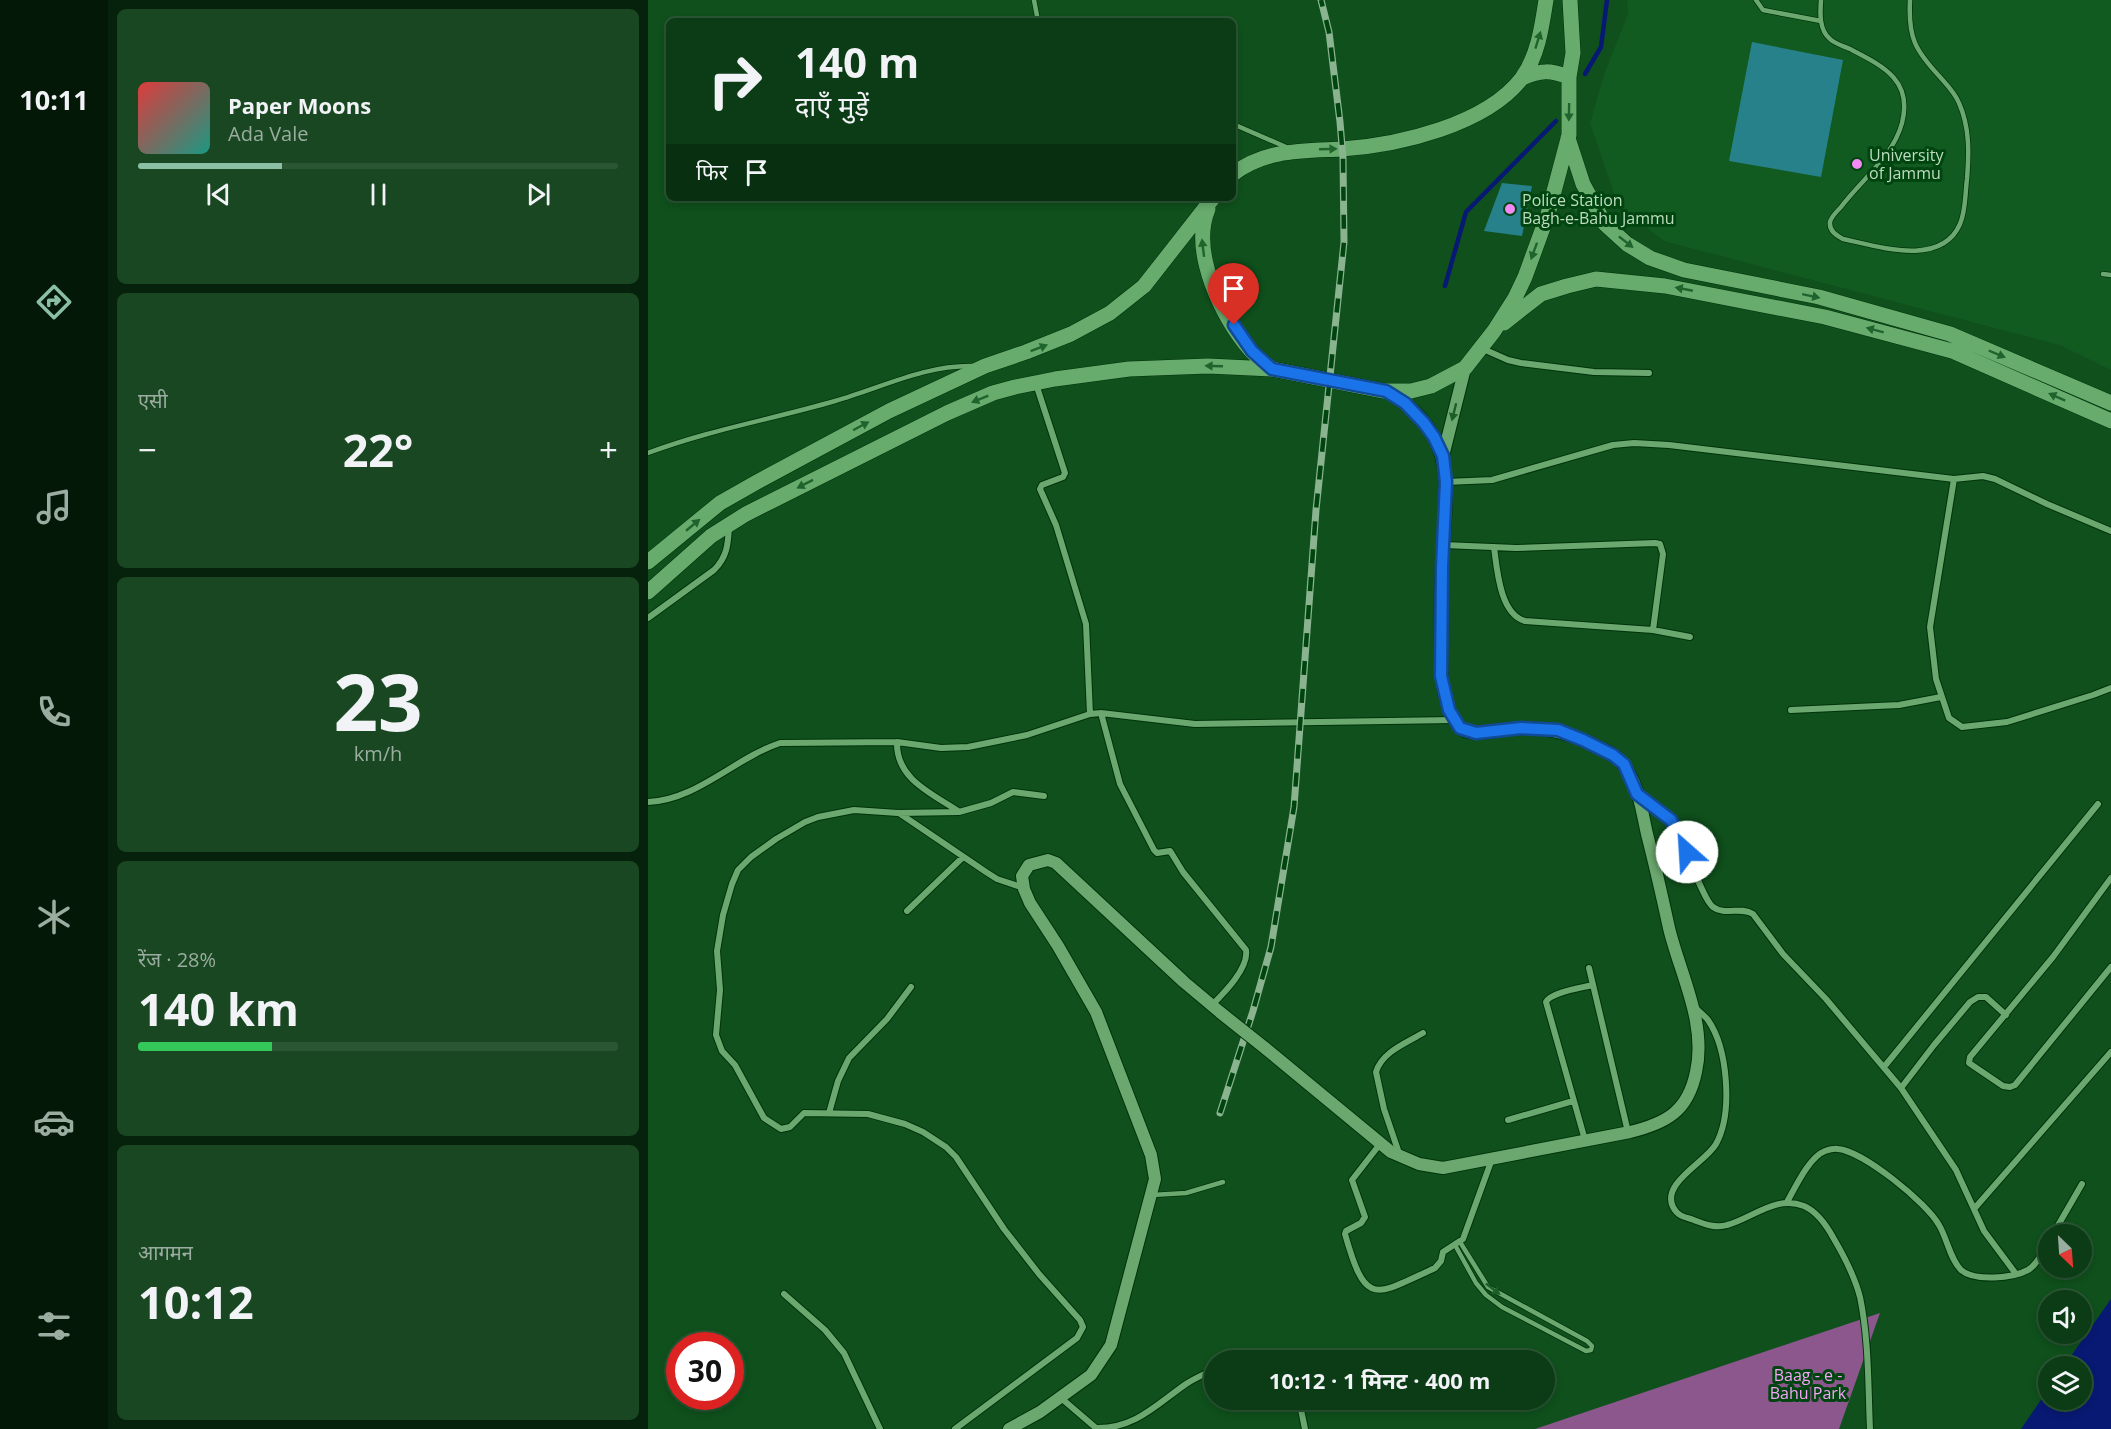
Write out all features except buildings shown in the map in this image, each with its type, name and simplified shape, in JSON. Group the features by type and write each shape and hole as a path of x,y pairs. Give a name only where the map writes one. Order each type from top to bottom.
{"main road":[{"path":"1236,172 1260,158 1294,151 1375,144 1443,128 1485,111 1499,101 1522,78 1532,61 1542,27 1546,0"},
{"path":"648,592 711,536 729,524 947,413 993,393 1036,382 1165,366 1272,369 1386,391 1411,392 1431,386 1465,368 1494,331 1515,298 1548,214 1568,138 1569,77 1573,53 1570,0"},
{"path":"1522,78 1537,72 1557,73 1569,77"},
{"path":"1568,138 1583,184 1605,224 1628,244 1650,258 1684,270 1819,297 1950,334 2111,403"},
{"path":"648,562 705,515 739,492 889,411 985,366 1026,352 1091,324 1130,298 1158,271 1210,201"},
{"path":"1211,201 1203,220 1201,234 1208,274 1226,312 1242,337 1252,351 1272,369"},
{"path":"1494,331 1541,294 1567,286 1596,279 1665,285 1825,317 1952,351 2111,421"},
{"path":"1009,1429 1061,1398 1091,1374 1111,1345 1155,1179 1151,1155 1096,1012 1030,903 1024,889 1022,876 1029,865 1048,860 1056,863 1216,1009 1380,1144 1419,1164 1443,1168 1628,1132 1653,1125 1670,1117 1680,1108 1689,1094 1699,1052 1693,1005 1671,936 1662,889 1637,794 1624,764 1613,755 1558,730 1521,728 1486,733 1466,732 1454,720 1442,688 1446,482 1443,456 1465,368"},
{"path":"1386,391 1405,403 1424,423 1443,456"}],"street":[{"path":"1481,348 1521,363 1594,372 1649,373"},
{"path":"1036,382 1065,473 1063,477 1042,485 1041,489 1056,525 1086,624 1090,714"},
{"path":"1446,482 1492,480 1613,446 1634,443 1669,445 1954,479 1983,476 1995,479 2111,531"},
{"path":"1954,479 1930,627 1933,658 1941,697 1949,718 1962,727 1988,725 2028,717 2111,688"},
{"path":"648,618 714,570 722,561 727,550 729,524"},
{"path":"1443,545 1516,548 1660,544 1663,554 1653,630"},
{"path":"1494,547 1503,594 1511,613 1517,619 1653,630 1690,637"},
{"path":"1791,710 1899,705 1941,697"},
{"path":"1101,713 1120,784 1154,850 1158,853 1170,851 1183,872 1246,950 1245,961 1216,1009"},
{"path":"648,802 672,797 701,785 766,748 780,743 897,742 941,748 988,744 1028,735 1090,714 1101,713 1195,724 1454,720"},
{"path":"897,742 898,759 908,776 959,812"},
{"path":"955,1429 1077,1338 1083,1327 1080,1320 1039,1274 1004,1229 961,1164 946,1147 922,1132 868,1114 804,1113 786,1129 776,1127 764,1118 735,1065 718,1045 716,1035 720,990 717,951 723,915 738,870 751,857 804,822 854,810 898,813 959,812 990,803 1013,792 1044,796"},
{"path":"1637,794 1671,820 1714,908 1727,911 1747,910 1753,914 1783,954 1826,999 1901,1088 1956,1170 1990,1241 2016,1274"},
{"path":"1884,1067 2098,804"},
{"path":"898,813 962,858 997,879 1024,889"},
{"path":"907,911 962,858"},
{"path":"2111,878 2053,957 1968,1060 1972,1066 2003,1086 2015,1085 2111,967"},
{"path":"1589,968 1628,1132"},
{"path":"1585,1140 1546,1002 1549,997 1556,994 1593,985"},
{"path":"829,1113 838,1081 849,1058 887,1019 911,987"},
{"path":"1901,1088 1970,1002 1978,997 1986,997 2006,1015"},
{"path":"1693,1005 1708,1021 1722,1055 1727,1093 1723,1125 1716,1144 1676,1184 1671,1201 1674,1209 1680,1216 1715,1226 1726,1226 1771,1206 1787,1202 1805,1206 1817,1215 1840,1249 1859,1295 1866,1337 1870,1429"},
{"path":"1400,1156 1384,1109 1376,1072 1384,1058 1423,1033"},
{"path":"1974,1209 2111,1052"},
{"path":"1508,1120 1574,1101"},
{"path":"1380,1144 1352,1180 1365,1218 1345,1234 1364,1282 1376,1291 1386,1290 1435,1268 1441,1262 1443,1252 1458,1243 1465,1235 1493,1158"},
{"path":"1787,1202 1819,1154 1837,1148 1846,1150 1870,1163 1922,1203 1940,1225 1961,1270 1977,1278 2016,1274 2028,1270 2038,1259"},
{"path":"2059,1224 2082,1184"},
{"path":"784,1294 825,1330 844,1353 880,1429"},
{"path":"1061,1398 1096,1428 1121,1426 1148,1414 1185,1385 1204,1375"},
{"path":"1301,1410 1305,1429"}],"lane":[{"path":"1034,0 1037,18"},
{"path":"1756,0 1763,10 1821,21"},
{"path":"1821,0 1821,21 1830,39 1853,51 1899,82 1904,92 1905,105 1896,140 1841,206 1830,223 1835,235 1843,239 1916,252 1932,248 1946,240 1959,226 1964,211 1969,149 1966,125 1960,105 1954,94 1917,50 1909,23 1910,0"},
{"path":"1236,125 1294,151"},
{"path":"2103,274 2111,275"},
{"path":"648,453 726,428 835,401 929,370 958,365 985,366"},
{"path":"1152,1195 1186,1193 1223,1182"},
{"path":"1458,1243 1488,1287 1587,1341 1592,1346 1591,1350 1586,1351 1494,1301 1476,1283 1458,1243"}],"shaded area":[{"name":"University of Jammu","path":"1627,0 2111,0 2111,370 2060,345 1664,241 1618,205 1590,123 1604,75 1628,14"},
{"path":"2111,1299 2111,1429 2021,1429 2038,1404 2038,1410 2092,1410 2092,1356 2071,1356 2079,1344 2092,1344 2092,1326"}],"green space":[{"name":"Baag - e - Bahu Park","path":"1880,1313 1839,1429 1535,1429"}],"waterway":[{"path":"1585,74 1601,47 1607,0"},
{"path":"1445,286 1466,212 1556,121"}],"railway":[{"path":"1220,1113 1271,947 1294,807 1316,510 1344,242 1340,122 1329,32 1321,0"}],"place":[{"name":"University of Jammu","path":"1857,164"},
{"name":"Police Station Bagh-e-Bahu Jammu","path":"1510,209"}],"route":[{"path":"1234,325 1252,351 1272,369 1386,391 1405,403 1434,437 1443,456 1446,482 1442,567 1442,688 1449,710 1460,728 1466,732 1476,733 1521,728 1558,730 1613,755 1624,764 1637,794 1671,820 1687,852"}]}
